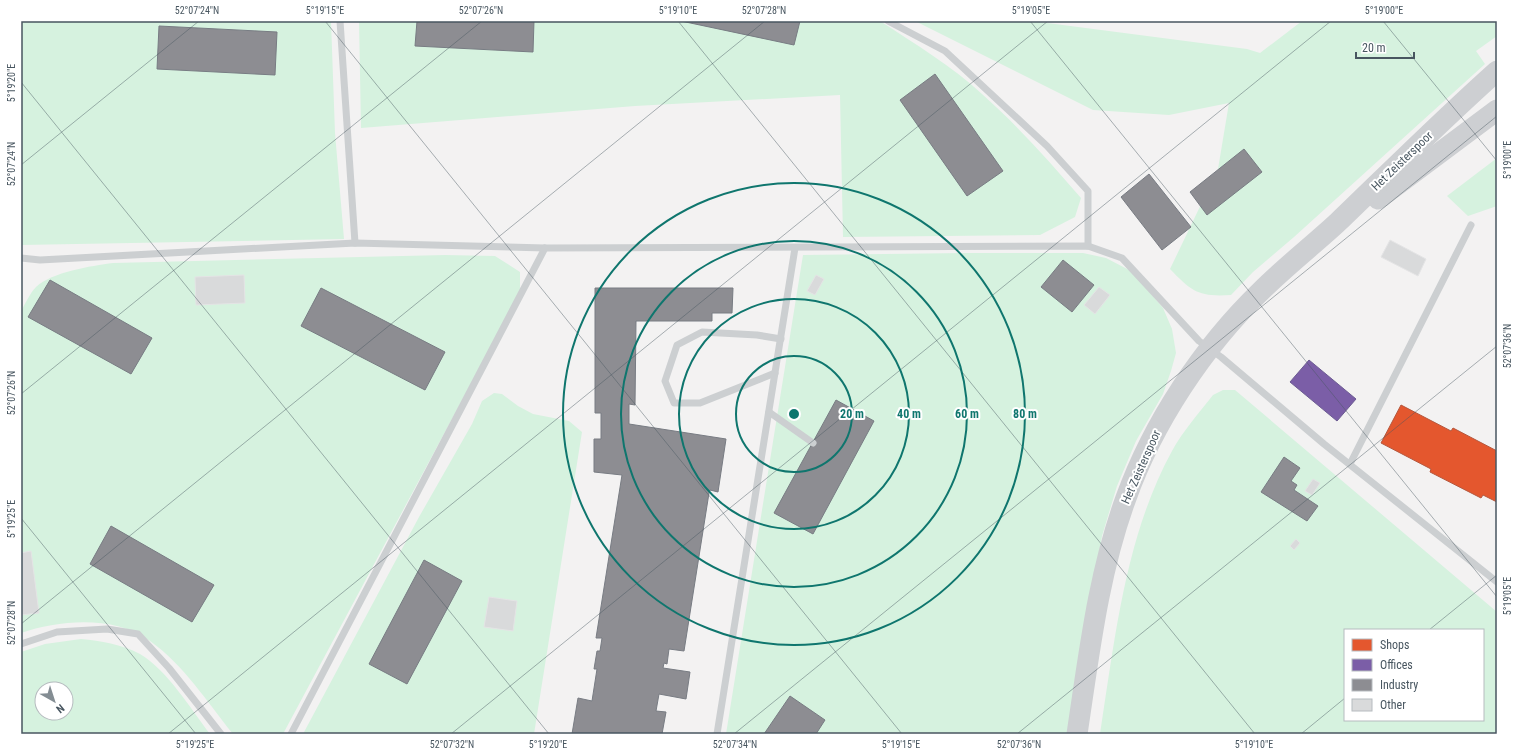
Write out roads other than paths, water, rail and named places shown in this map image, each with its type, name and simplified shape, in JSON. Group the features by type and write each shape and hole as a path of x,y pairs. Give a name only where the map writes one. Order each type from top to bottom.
{"street":[{"name":"Het Zeisterspoor","path":"1077,734 1094,620 1117,526 1126,497 1151,442 1179,392 1209,348 1262,290 1307,251 1497,71"},
{"name":"Het Zeisterspoor","path":"1307,251 1497,110"}],"lane":[{"path":"340,21 355,243"},
{"path":"888,21 945,51 1047,146 1088,191 1088,246"},
{"path":"1350,464 1471,225"},
{"path":"21,258 40,260 355,243 545,248 1088,246 1122,258 1199,341 1497,582"},
{"path":"291,734 545,248"},
{"path":"717,734 795,248"},
{"path":"775,374 700,403 674,403 665,381 677,345 702,332 757,335 781,339"},
{"path":"769,412 813,442"},
{"path":"21,644 64,632 107,629 138,634 169,668 221,734"}]}
